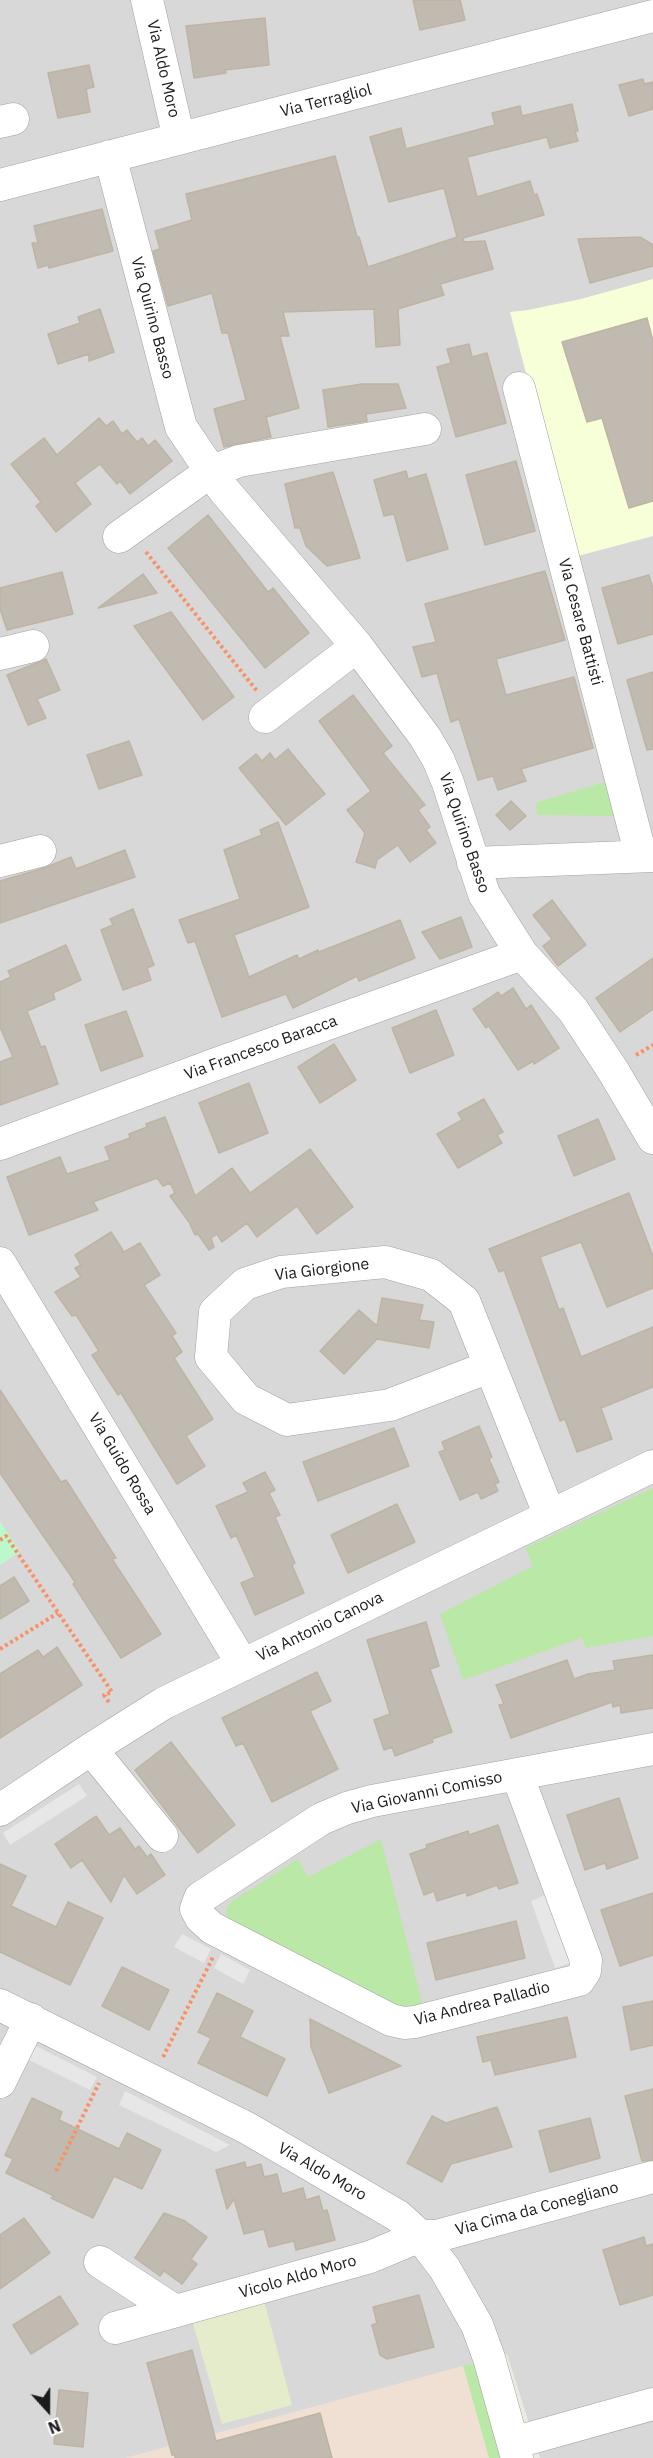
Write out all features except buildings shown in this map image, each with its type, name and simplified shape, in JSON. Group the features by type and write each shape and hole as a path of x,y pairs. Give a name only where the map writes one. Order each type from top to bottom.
{"street":[{"name":"Via Aldo Moro","path":"147,0 179,139"},
{"name":"Via Terragliol","path":"0,185 653,16"},
{"name":"Via Quirino Basso","path":"110,156 181,427 210,472 357,646 425,736 448,783 484,894 522,954 573,1010 612,1068 653,1138"},
{"name":"Via Cesare Battisti","path":"473,863 647,856 519,388"},
{"path":"124,533 210,472 239,461 425,429"},
{"path":"0,654 33,646"},
{"path":"268,714 357,646"},
{"path":"0,861 40,851"},
{"name":"Via Francesco Baracca","path":"0,1144 522,954"},
{"name":"Via Giorgione","path":"489,1367 390,1405 287,1420 246,1399 211,1357 215,1312 244,1284 281,1272 385,1262 431,1275 464,1301 550,1516"},
{"name":"Via Guido Rossa","path":"0,1263 243,1665"},
{"name":"Via Antonio Canova","path":"0,1810 164,1703 653,1466"},
{"path":"91,1749 162,1836"},
{"name":"Via Giovanni Comisso","path":"196,1909 200,1898 321,1819 372,1801 653,1749"},
{"name":"Via Andrea Palladio","path":"196,1909 201,1918 212,1928 391,2020 404,2023 416,2022 579,1980 585,1971 586,1960 517,1774"},
{"name":"Via Aldo Moro","path":"0,2005 247,2128 398,2216 420,2236 445,2269 477,2325 489,2358 515,2450"},
{"path":"0,2082 31,2019"},
{"name":"Via Cima da Conegliano","path":"420,2236 438,2235 653,2177"},
{"name":"Vicolo Aldo Moro","path":"115,2328 370,2257 420,2236"},
{"path":"100,2262 174,2311"},
{"path":"515,2450 653,2404"}],"path":[{"path":"124,533 268,714"},
{"path":"0,1540 6,1536 112,1692 104,1695 126,1727"},
{"path":"0,1649 58,1613"},
{"path":"161,2061 225,1935"},
{"path":"56,2171 103,2076"}],"shaded area":[{"path":"0,0 653,0 653,2458 540,2458 507,2354 132,2458 0,2458"},
{"path":"653,279 653,536 574,557 510,312 581,299"},
{"path":"0,1521 20,1552 0,1565"},
{"path":"79,1784 87,1796 10,1845 3,1833"},
{"path":"545,1895 570,1963 555,1968 531,1901"},
{"path":"182,1934 211,1949 204,1963 174,1947"},
{"path":"221,1954 250,1970 243,1984 214,1968"},
{"path":"30,2043 97,2077 90,2090 23,2057"},
{"path":"125,2091 230,2145 216,2152 119,2105"},
{"path":"263,2297 292,2405 222,2424 191,2317"},
{"path":"463,2366 489,2458 125,2458"}],"green space":[{"path":"608,781 618,816 538,815 535,803"},
{"path":"653,1488 653,1636 586,1648 582,1638 463,1680 440,1614 533,1566 525,1548"},
{"path":"381,1839 423,2006 400,2008 230,1920 227,1916 226,1909 231,1902 298,1859 308,1877"},
{"path":"476,2363 502,2458 489,2458 463,2366"}]}
